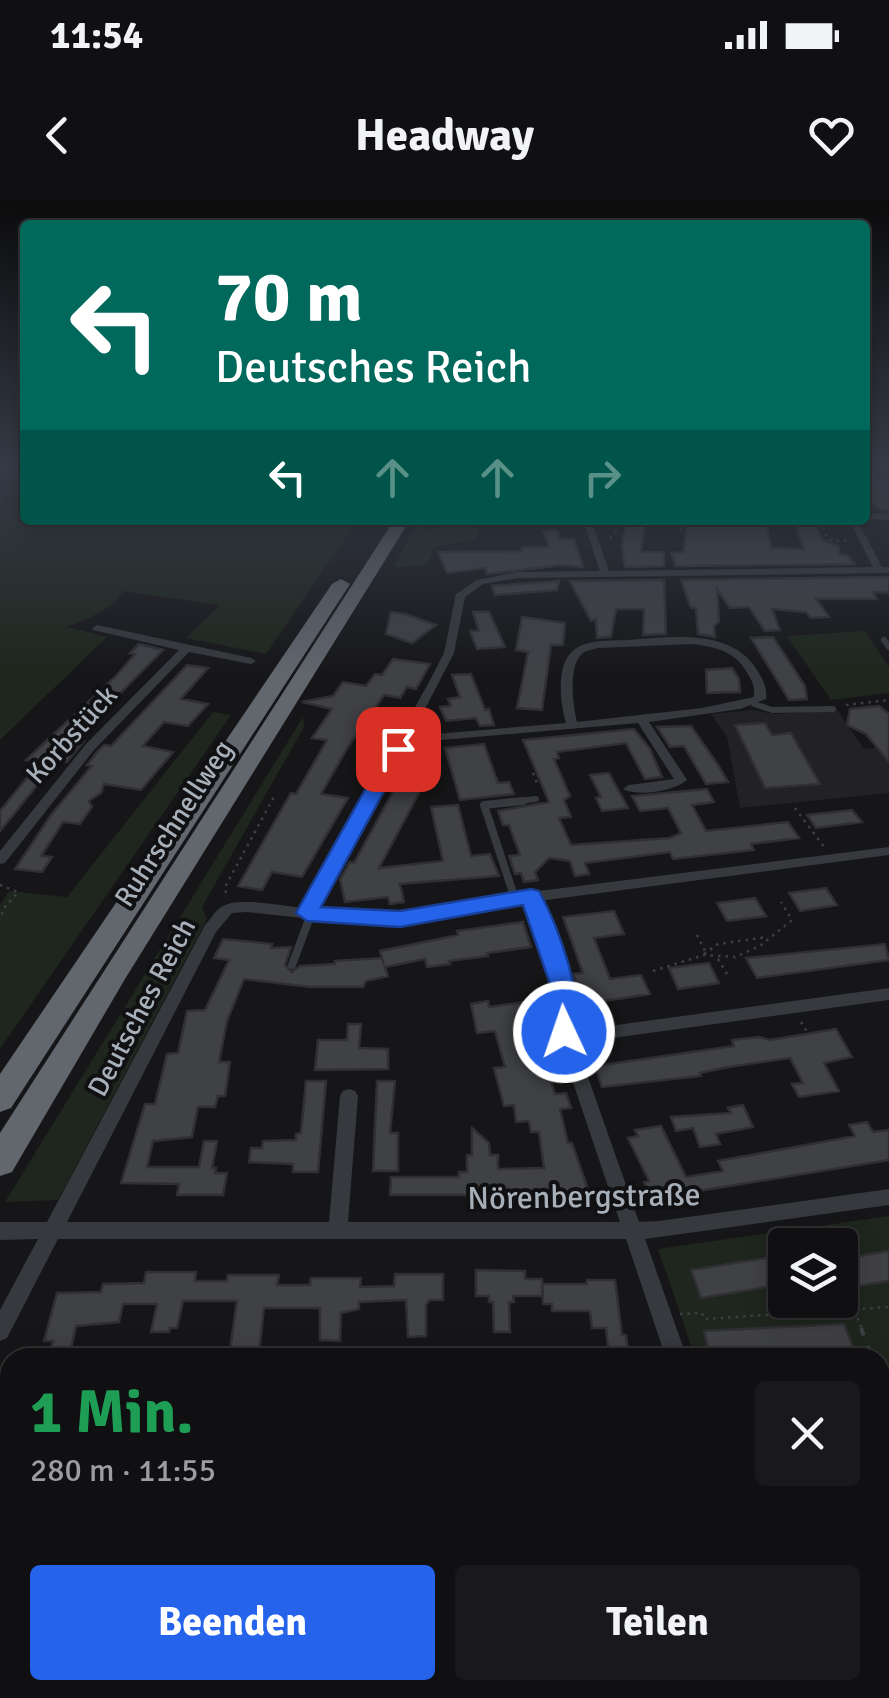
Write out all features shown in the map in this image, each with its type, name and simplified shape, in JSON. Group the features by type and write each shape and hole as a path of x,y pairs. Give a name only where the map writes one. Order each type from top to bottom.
{"highway":[{"name":"Ruhrschnellweg","path":"0,1099 370,538"},
{"name":"Ruhrschnellweg","path":"0,1162 114,972 391,538"}],"street":[{"path":"593,538 605,573"},
{"path":"862,538 884,570"},
{"path":"309,914 435,682 452,643 457,604 468,588 502,576 884,570"},
{"path":"96,628 251,661"},
{"path":"402,740 572,724 754,704 760,699 762,687 740,655 728,646 705,642 597,645 580,650 573,658 566,712 572,724"},
{"name":"Korbstück","path":"0,860 90,747 187,648"},
{"path":"629,789 681,780 640,717"},
{"name":"Deutsches Reich","path":"0,1330 210,930 228,909 246,907 400,919 523,898 889,852"},
{"path":"523,898 563,987 566,1038 673,1348"},
{"path":"566,1038 889,994"},
{"path":"338,1229 348,1096"},
{"name":"Nörenbergstraße","path":"0,1231 631,1228 720,1223 889,1197"}],"lane":[{"path":"884,640 889,647"},
{"path":"754,704 772,710 833,708"},
{"path":"523,898 484,805 536,799"},
{"path":"292,965 309,914"}],"path":[{"path":"593,538 612,538"},
{"path":"827,538 863,541"},
{"path":"384,674 435,682"},
{"path":"340,703 364,688"},
{"path":"368,699 374,690"},
{"path":"833,708 889,700"},
{"path":"228,909 225,888 275,795"},
{"path":"795,808 832,858"},
{"path":"0,885 18,892 4,908 0,920"},
{"path":"697,935 705,953 717,958 735,957 760,946 792,920 781,902"},
{"path":"653,971 705,953 718,944 769,937"},
{"path":"760,946 765,952"},
{"path":"717,958 728,974"},
{"path":"858,1309 889,1307"},
{"path":"662,1317 702,1312 704,1319 768,1315"},
{"path":"857,1318 868,1348"}],"shaded area":[{"path":"0,538 346,538 266,654 186,638 220,605 123,591 106,609 67,627 107,637 0,740"},
{"path":"409,538 477,538 434,547 427,565 394,567"},
{"path":"865,631 889,667 889,693 831,700 787,636"},
{"path":"753,710 774,714 837,710 864,749 889,746 889,793 740,808 727,737 711,714"},
{"path":"213,712 231,715 0,1049 0,905 9,891 67,897"},
{"path":"303,717 304,727 202,907 207,919 58,1200 5,1202"},
{"path":"889,1216 889,1348 692,1348 658,1249 768,1233 768,1318 858,1318 858,1228 805,1228"}],"building":[{"path":"546,538 574,539 583,567 562,565 487,574 485,568 447,573 438,552 522,551 522,547 549,547"},
{"path":"624,538 643,538 641,552 664,552 664,566 625,567"},
{"path":"685,538 769,538 771,548 804,549 800,538 821,538 838,546 840,555 847,555 854,564 676,566 671,553 684,552"},
{"path":"889,577 889,593 873,592 877,599 816,599 829,617 811,618 806,612 772,609 780,630 765,631 749,607 730,608 717,589 719,622 714,626 715,637 698,634 696,608 691,608 681,580"},
{"path":"664,580 666,634 643,635 644,609 616,609 611,637 597,638 596,619 591,621 570,581"},
{"path":"559,581 557,590 495,595 492,586"},
{"path":"391,612 436,625 412,643 386,634"},
{"path":"473,612 489,612 505,647 477,649 470,631 479,631"},
{"path":"522,617 565,623 563,645 551,645 542,710 517,708 528,652 516,650"},
{"path":"773,637 805,686 807,699 789,700 751,638"},
{"path":"139,644 163,650 95,719 100,720 80,740 84,741 67,762 56,765 26,760 116,676"},
{"path":"393,659 430,664 416,689 407,687 400,698 384,695 348,747 321,794 348,798 302,877 272,872 262,890 238,886 291,793 296,794 327,740 312,738 332,709 302,702 333,696 343,682 366,686 375,674 382,675"},
{"path":"187,665 208,668 181,699 208,704 188,726 164,722 143,746 173,752 141,790 104,784 101,793 89,801 92,807 80,824 63,822 41,856 52,857 42,872 15,869 51,815 92,766 87,765 97,752 104,745 111,746"},
{"path":"732,668 739,679 740,692 707,693 706,670"},
{"path":"471,674 494,725 480,726 476,718 446,721 440,707 451,706 448,699 460,697 452,675"},
{"path":"879,706 889,714 889,762 866,734 847,725 850,709"},
{"path":"765,723 772,735 791,733 820,784 765,788 735,725"},
{"path":"691,726 728,782 706,784 684,746 670,747 657,727"},
{"path":"634,729 650,749 662,777 645,779 626,743 557,752 559,758 554,759 570,796 564,800 571,817 559,818 571,845 670,838 681,833 668,808 640,811 632,796 707,789 714,802 692,805 706,831 788,822 799,838 751,844 754,850 673,859 670,852 585,863 589,874 575,876 570,861 549,858 535,872 538,880 524,882 521,873 515,874 509,856 520,855 509,825 503,825 498,811 549,802 523,740"},
{"path":"484,744 498,783 509,782 514,794 460,800 445,748"},
{"path":"414,753 440,754 379,868 443,861 431,807 458,805 471,856 490,854 499,876 400,884 404,902 390,904 388,897 345,902 340,879 350,862 354,863"},
{"path":"34,769 44,777 0,831 0,811"},
{"path":"609,773 628,808 602,811 596,798 601,797 590,775"},
{"path":"852,810 862,822 816,828 807,815"},
{"path":"826,888 837,905 800,911 789,893"},
{"path":"755,898 766,916 727,921 717,903"},
{"path":"614,911 624,934 594,938 610,979 641,975 650,994 584,1004 573,974 583,973 563,917"},
{"path":"523,922 531,947 487,953 488,956 449,961 450,964 427,967 425,959 385,967 388,976 366,981 363,987 310,987 244,979 227,1021 219,1062 230,1062 225,1096 218,1096 215,1107 198,1107 192,1137 153,1141 147,1167 199,1167 204,1141 217,1141 212,1168 216,1168 215,1173 227,1173 223,1195 177,1195 179,1184 121,1183 145,1104 155,1104 167,1054 178,1053 187,1011 205,1010 229,960 214,958 223,939 272,944 271,948 291,947 285,965 292,972 300,966 382,958 380,951 458,935 457,931"},
{"path":"885,944 889,960 757,978 746,958"},
{"path":"709,963 719,983 678,989 669,968"},
{"path":"488,1001 489,1007 525,1002 555,1094 566,1093 571,1108 560,1109 568,1143 572,1143 590,1195 390,1195 391,1177 459,1177 459,1172 467,1172 467,1155 472,1155 472,1128 489,1143 490,1155 498,1155 498,1169 544,1168 539,1132 531,1132 529,1121 516,1122 514,1105 504,1106 494,1068 505,1067 495,1031 477,1033 471,1004"},
{"path":"348,1024 361,1024 359,1048 388,1049 388,1069 315,1070 318,1040 347,1040"},
{"path":"836,1029 852,1057 824,1063 839,1091 799,1097 792,1084 803,1083 790,1058 728,1067 700,1073 701,1076 602,1087 595,1066 734,1046 732,1040 770,1040"},
{"path":"306,1081 326,1081 318,1172 293,1172 293,1164 249,1162 251,1148 262,1148 263,1141 296,1140 296,1134 301,1133"},
{"path":"377,1081 395,1081 390,1133 398,1133 398,1171 373,1171"},
{"path":"743,1105 753,1127 716,1134 720,1144 700,1147 693,1128 676,1131 671,1117 731,1113 728,1108"},
{"path":"867,1122 873,1132 889,1130 889,1160 686,1193 691,1205 670,1206 666,1196 650,1198 644,1182 649,1181 628,1138 638,1136 635,1130 661,1126 686,1177 723,1171 718,1161 855,1136 849,1125"},
{"path":"889,1251 889,1281 858,1286 858,1256"},
{"path":"768,1258 768,1287 701,1298 691,1270"},
{"path":"476,1270 525,1271 525,1279 542,1279 543,1296 513,1296 514,1302 509,1302 510,1332 494,1332 493,1302 489,1302 489,1296 476,1296"},
{"path":"146,1272 196,1272 195,1281 227,1281 228,1275 279,1275 277,1285 310,1285 311,1278 361,1278 360,1287 394,1286 395,1274 443,1274 443,1300 429,1300 426,1305 426,1336 408,1337 406,1300 359,1302 359,1309 341,1313 340,1341 320,1340 320,1308 264,1308 260,1348 230,1348 237,1301 183,1301 177,1328 170,1328 169,1332 151,1332 157,1304 123,1304 119,1322 76,1326 71,1348 51,1348 53,1341 44,1341 57,1293 101,1292 103,1284 144,1283"},
{"path":"587,1280 615,1280 622,1335 626,1335 628,1348 608,1348 606,1328 592,1328 590,1311 552,1311 552,1304 543,1304 542,1284 587,1284"},
{"path":"844,1324 853,1348 708,1348 704,1331"}],"route":[{"path":"398,749 307,913 368,920 400,919 531,896 563,987 564,1032"}]}
